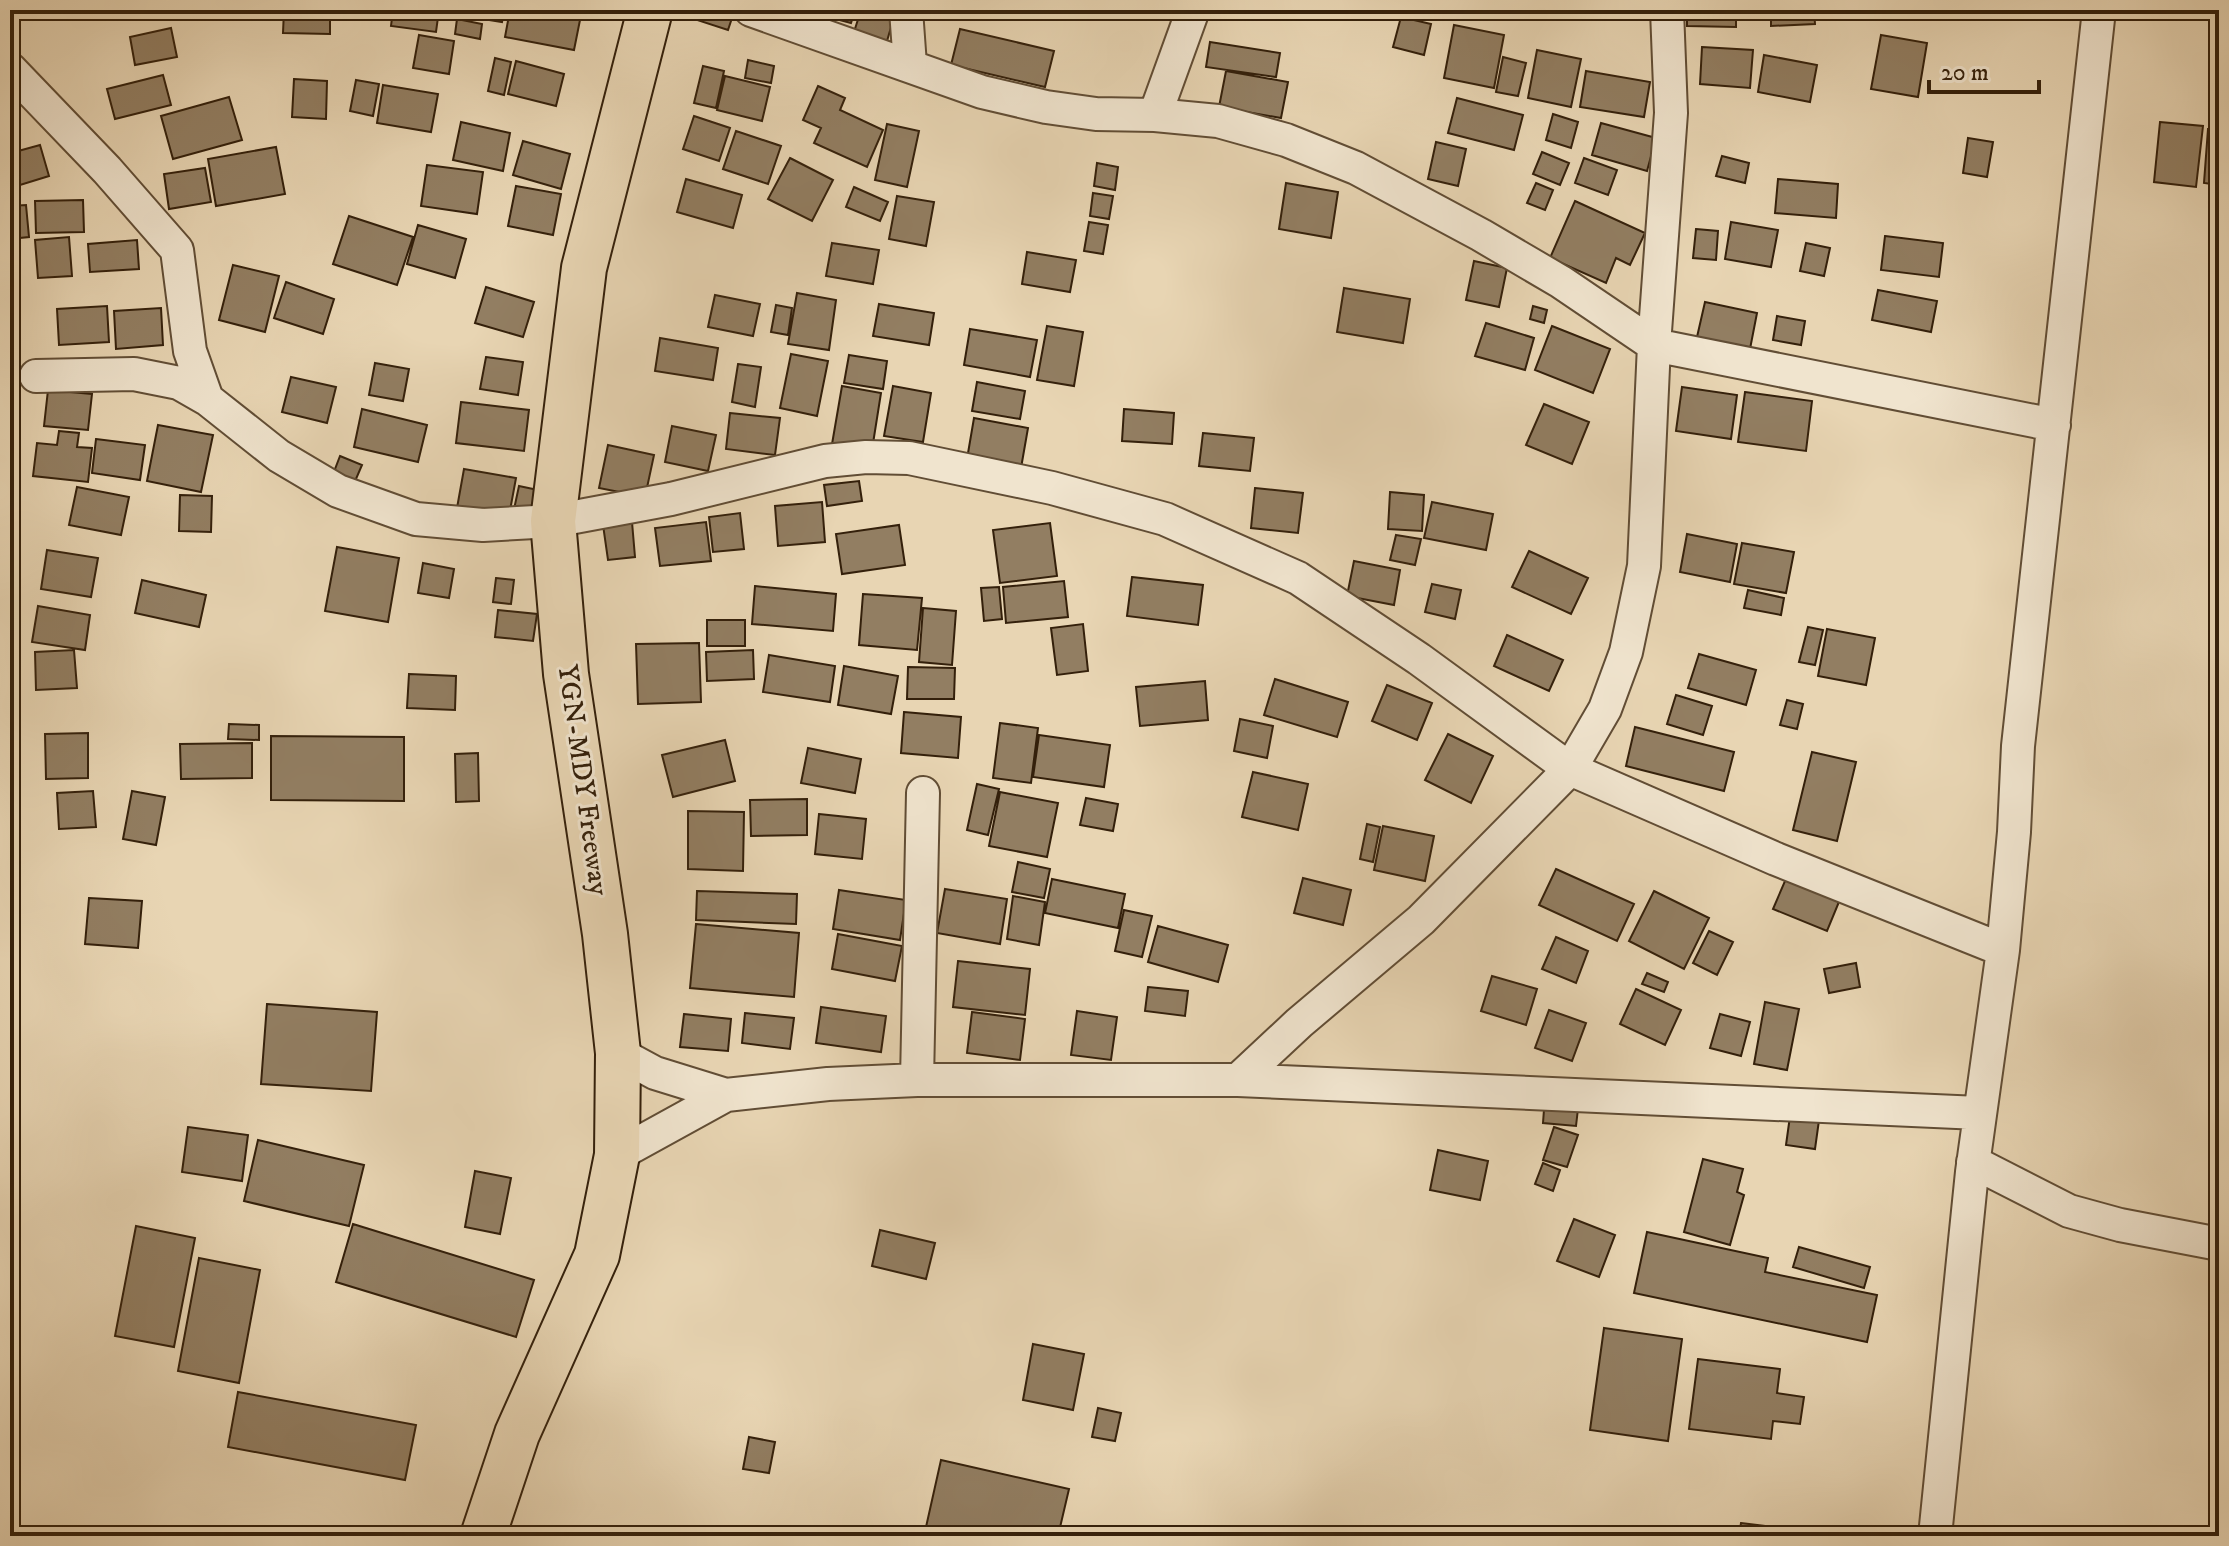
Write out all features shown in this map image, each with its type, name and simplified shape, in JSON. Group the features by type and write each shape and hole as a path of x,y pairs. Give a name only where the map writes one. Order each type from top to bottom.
{"main road":[{"name":"YGN-MDY Freeway","path":"483,1536 517,1434 597,1255 617,1155 618,1053 605,934 566,674 553,521 584,268 650,10"}],"street":[{"path":"751,10 982,92 1046,107 1096,114 1218,121 1286,140 1356,168 1481,235 1561,282 1654,345 2054,425"},
{"path":"906,10 910,65"},
{"path":"1155,115 1193,10"},
{"path":"1238,1080 1299,1023 1421,920 1570,769 1605,709 1626,652 1644,566 1654,345 1671,113 1667,10"},
{"path":"1935,1536 1973,1162 2003,950 2018,746 2099,10"},
{"path":"10,69 107,170 177,250 190,351 207,399"},
{"path":"36,376 134,374 179,383 207,399 279,456 338,491 416,519 483,525 553,521 671,499 825,461 866,457 909,458 1052,488 1165,519 1298,578 1419,659 1570,769 1776,859 2003,950"},
{"path":"917,1080 923,793"},
{"path":"618,1053 655,1073 726,1095"},
{"path":"617,1155 726,1095 828,1084 917,1080 1238,1080 1979,1113"},
{"path":"1973,1162 2069,1211 2120,1225 2219,1244"}],"building":[{"path":"284,10 330,10 330,34 283,33"},
{"path":"393,10 439,10 436,32 391,26"},
{"path":"447,10 504,10 502,22 446,13"},
{"path":"510,10 582,10 574,50 505,37"},
{"path":"701,10 734,12 728,30 697,20"},
{"path":"802,10 855,10 851,23"},
{"path":"861,10 896,10 887,41 854,32"},
{"path":"1687,10 1736,10 1736,27 1687,26"},
{"path":"1771,10 1814,10 1815,24 1771,26"},
{"path":"1401,17 1431,24 1424,55 1393,47"},
{"path":"457,19 482,24 480,39 455,34"},
{"path":"1454,25 1504,35 1494,88 1444,78"},
{"path":"171,28 177,57 135,65 130,37"},
{"path":"960,29 1054,51 1045,87 951,65"},
{"path":"419,35 454,41 449,74 413,68"},
{"path":"1881,35 1927,43 1918,97 1871,89"},
{"path":"1210,42 1280,53 1276,77 1206,67"},
{"path":"1702,47 1753,50 1750,88 1700,84"},
{"path":"1537,50 1581,59 1571,107 1528,98"},
{"path":"1764,55 1817,65 1810,102 1758,92"},
{"path":"1503,57 1526,63 1518,96 1496,92"},
{"path":"495,58 511,62 504,95 488,91"},
{"path":"748,60 774,66 771,83 745,78"},
{"path":"516,61 564,74 556,106 508,94"},
{"path":"703,66 724,71 716,108 694,103"},
{"path":"1226,71 1288,82 1281,118 1219,107"},
{"path":"1586,71 1650,82 1644,117 1580,107"},
{"path":"163,75 171,105 115,119 107,89"},
{"path":"725,76 770,87 762,121 717,110"},
{"path":"294,79 327,81 326,119 292,117"},
{"path":"356,80 379,84 373,116 350,111"},
{"path":"383,85 438,94 431,132 377,123"},
{"path":"818,86 845,98 840,110 883,130 867,167 814,143 821,128 803,120"},
{"path":"229,97 242,140 173,159 161,116"},
{"path":"1457,98 1523,115 1514,150 1448,133"},
{"path":"1553,114 1578,122 1571,148 1546,140"},
{"path":"694,116 730,128 719,161 683,149"},
{"path":"461,122 510,133 503,171 453,160"},
{"path":"2160,122 2203,126 2196,187 2154,182"},
{"path":"1601,123 1656,138 1647,171 1592,155"},
{"path":"887,124 919,131 907,187 875,180"},
{"path":"2208,129 2219,130 2219,185 2204,183"},
{"path":"736,131 781,146 768,184 723,169"},
{"path":"1968,138 1993,142 1987,177 1963,173"},
{"path":"523,141 570,154 561,189 513,175"},
{"path":"1436,142 1466,149 1458,186 1428,179"},
{"path":"40,145 49,176 20,185 11,153"},
{"path":"276,147 285,194 216,206 208,159"},
{"path":"1542,152 1569,163 1560,185 1533,174"},
{"path":"1722,156 1749,163 1745,183 1716,176"},
{"path":"790,158 833,180 812,221 768,199"},
{"path":"1584,158 1617,170 1608,195 1575,183"},
{"path":"1097,163 1118,167 1115,190 1094,186"},
{"path":"427,165 483,172 477,214 421,206"},
{"path":"205,168 211,202 169,209 164,174"},
{"path":"686,179 742,195 733,228 677,212"},
{"path":"1778,179 1838,184 1836,218 1775,213"},
{"path":"1286,183 1338,192 1331,238 1279,229"},
{"path":"1536,183 1553,190 1545,210 1527,203"},
{"path":"516,186 561,194 553,235 508,226"},
{"path":"854,187 888,202 880,221 846,207"},
{"path":"1093,193 1113,196 1109,219 1090,216"},
{"path":"897,196 934,202 926,246 889,239"},
{"path":"83,200 84,232 36,233 35,201"},
{"path":"1575,201 1645,233 1630,265 1616,258 1606,283 1550,258"},
{"path":"26,205 29,237 10,239 10,206"},
{"path":"349,216 413,237 397,285 333,264"},
{"path":"1089,222 1108,225 1103,254 1084,251"},
{"path":"1731,222 1778,230 1771,267 1725,259"},
{"path":"418,225 466,239 455,278 407,264"},
{"path":"1696,229 1718,231 1716,260 1693,258"},
{"path":"1885,236 1943,243 1939,277 1881,270"},
{"path":"69,237 72,276 38,278 35,240"},
{"path":"137,240 139,269 90,272 88,244"},
{"path":"832,243 879,250 873,284 826,276"},
{"path":"1806,243 1830,248 1824,276 1800,271"},
{"path":"14,248 15,285 10,285 10,249"},
{"path":"1027,252 1076,260 1070,292 1022,284"},
{"path":"1474,261 1507,268 1499,307 1466,300"},
{"path":"233,265 279,276 265,332 219,320"},
{"path":"286,282 334,299 323,334 274,318"},
{"path":"486,287 534,302 523,337 475,323"},
{"path":"1344,288 1410,299 1403,343 1337,332"},
{"path":"1878,290 1937,301 1931,332 1872,320"},
{"path":"797,293 836,300 829,350 788,344"},
{"path":"715,295 760,304 753,336 708,327"},
{"path":"1705,302 1757,313 1750,349 1697,337"},
{"path":"879,304 934,313 929,345 873,336"},
{"path":"776,305 792,308 788,335 771,332"},
{"path":"107,306 109,342 59,345 57,309"},
{"path":"1533,306 1547,310 1544,323 1530,319"},
{"path":"161,308 163,345 116,349 114,311"},
{"path":"1777,316 1805,321 1801,345 1773,340"},
{"path":"1486,323 1534,338 1525,370 1475,356"},
{"path":"1047,326 1083,332 1074,386 1037,380"},
{"path":"1552,326 1610,349 1593,393 1535,370"},
{"path":"970,329 1037,340 1030,377 964,365"},
{"path":"660,338 718,348 713,380 655,371"},
{"path":"791,354 828,361 817,416 780,408"},
{"path":"849,355 887,361 883,389 844,383"},
{"path":"486,357 523,362 518,395 480,389"},
{"path":"375,363 409,369 403,401 369,395"},
{"path":"738,364 761,367 755,407 732,402"},
{"path":"291,377 336,387 327,423 282,412"},
{"path":"977,382 1025,391 1020,419 972,411"},
{"path":"842,386 881,393 871,456 831,450"},
{"path":"893,386 931,393 923,442 884,436"},
{"path":"1682,387 1737,395 1731,439 1676,431"},
{"path":"48,390 92,394 88,430 44,426"},
{"path":"1745,392 1812,401 1806,451 1738,442"},
{"path":"461,402 529,410 524,451 456,443"},
{"path":"1544,404 1589,422 1572,464 1526,445"},
{"path":"362,409 427,425 418,462 354,447"},
{"path":"1124,409 1174,413 1172,444 1122,441"},
{"path":"730,413 780,418 775,455 726,449"},
{"path":"974,418 1028,428 1021,468 967,459"},
{"path":"158,425 213,435 201,492 147,481"},
{"path":"672,426 716,435 708,471 665,462"},
{"path":"59,431 79,433 77,447 92,448 88,482 33,476 37,443 57,445"},
{"path":"1203,433 1254,438 1250,471 1199,466"},
{"path":"96,439 145,445 140,480 92,473"},
{"path":"608,445 654,455 645,497 599,488"},
{"path":"340,456 362,465 353,486 332,477"},
{"path":"464,469 516,478 509,516 457,508"},
{"path":"859,481 862,501 827,506 824,485"},
{"path":"519,486 538,490 532,518 513,514"},
{"path":"77,487 129,497 121,535 69,525"},
{"path":"1255,488 1303,493 1298,533 1251,528"},
{"path":"1390,492 1424,495 1422,531 1388,529"},
{"path":"180,495 212,496 211,532 179,531"},
{"path":"822,502 825,542 778,546 775,506"},
{"path":"1432,502 1493,514 1486,550 1424,538"},
{"path":"740,513 744,549 713,552 709,517"},
{"path":"632,522 635,557 608,560 603,525"},
{"path":"706,522 711,561 660,566 655,528"},
{"path":"1050,523 1057,576 1000,583 993,530"},
{"path":"899,525 905,565 842,574 836,534"},
{"path":"1687,534 1737,544 1730,582 1680,572"},
{"path":"1396,535 1421,539 1415,565 1390,560"},
{"path":"1742,543 1794,552 1786,593 1734,584"},
{"path":"337,547 399,558 388,622 325,611"},
{"path":"47,550 98,558 91,597 41,589"},
{"path":"1529,551 1588,578 1571,614 1512,587"},
{"path":"1354,561 1400,570 1394,605 1347,596"},
{"path":"423,563 454,569 449,598 418,593"},
{"path":"1132,577 1203,585 1198,625 1127,616"},
{"path":"496,578 514,580 511,604 493,602"},
{"path":"142,580 206,595 199,627 135,613"},
{"path":"1064,581 1068,617 1006,623 1003,587"},
{"path":"1432,584 1461,590 1455,619 1425,612"},
{"path":"755,586 836,594 833,631 752,624"},
{"path":"999,587 1002,619 984,621 981,588"},
{"path":"1748,590 1784,598 1781,615 1744,608"},
{"path":"863,594 922,598 917,650 859,645"},
{"path":"38,606 90,615 85,650 32,642"},
{"path":"923,608 956,611 952,665 919,662"},
{"path":"498,610 537,614 533,641 495,637"},
{"path":"707,620 745,620 745,646 707,646"},
{"path":"1083,624 1088,671 1057,675 1051,628"},
{"path":"1808,627 1823,630 1815,665 1799,662"},
{"path":"1827,629 1875,638 1866,685 1818,676"},
{"path":"1507,635 1563,660 1549,691 1494,666"},
{"path":"699,643 701,702 638,704 636,644"},
{"path":"74,650 77,688 36,690 35,652"},
{"path":"753,650 754,679 707,681 706,652"},
{"path":"1699,654 1756,670 1746,705 1688,688"},
{"path":"769,655 835,666 830,702 763,692"},
{"path":"844,666 898,676 891,714 838,705"},
{"path":"908,667 955,668 954,699 907,699"},
{"path":"409,674 456,676 455,710 407,708"},
{"path":"1275,679 1348,702 1337,737 1264,715"},
{"path":"1205,681 1208,720 1140,726 1136,687"},
{"path":"1387,685 1432,703 1417,740 1372,721"},
{"path":"1676,695 1712,706 1703,735 1667,724"},
{"path":"1787,700 1803,704 1797,729 1780,725"},
{"path":"904,712 961,717 958,758 901,753"},
{"path":"1240,719 1273,726 1267,758 1234,751"},
{"path":"1000,723 1038,728 1031,783 993,778"},
{"path":"229,724 259,725 259,740 228,739"},
{"path":"1635,727 1734,752 1724,791 1626,766"},
{"path":"88,733 88,778 46,779 45,734"},
{"path":"1448,734 1493,756 1471,803 1425,780"},
{"path":"1039,735 1110,745 1104,787 1033,777"},
{"path":"271,736 404,737 404,801 271,800"},
{"path":"725,740 735,781 673,797 662,755"},
{"path":"252,743 252,778 181,779 180,744"},
{"path":"808,748 861,759 855,793 801,783"},
{"path":"1812,752 1856,762 1837,841 1793,830"},
{"path":"478,753 479,801 456,802 455,754"},
{"path":"1253,772 1308,784 1298,830 1242,817"},
{"path":"977,784 999,789 988,835 967,830"},
{"path":"93,791 96,827 59,829 57,793"},
{"path":"132,791 165,797 156,845 123,839"},
{"path":"1000,792 1058,803 1047,857 989,846"},
{"path":"1086,798 1118,804 1113,831 1080,825"},
{"path":"807,799 807,835 751,836 750,800"},
{"path":"688,811 744,812 743,871 688,869"},
{"path":"819,814 866,819 862,859 815,854"},
{"path":"1367,824 1380,827 1373,862 1360,859"},
{"path":"1383,826 1434,836 1425,881 1374,870"},
{"path":"1018,862 1050,869 1044,898 1012,892"},
{"path":"1556,869 1634,904 1617,941 1539,905"},
{"path":"1788,874 1841,897 1827,931 1773,909"},
{"path":"1303,878 1351,890 1343,925 1294,913"},
{"path":"1052,879 1125,894 1118,928 1045,913"},
{"path":"945,889 1007,899 1000,944 937,933"},
{"path":"839,890 906,900 900,940 833,929"},
{"path":"697,891 797,894 796,924 696,920"},
{"path":"1654,891 1709,918 1684,969 1629,941"},
{"path":"1013,896 1045,902 1039,945 1007,939"},
{"path":"89,898 142,901 138,948 85,944"},
{"path":"1124,910 1152,916 1142,957 1115,951"},
{"path":"696,924 799,933 794,997 690,988"},
{"path":"1158,926 1228,945 1218,982 1148,962"},
{"path":"1709,931 1733,942 1717,975 1693,963"},
{"path":"838,934 902,946 895,981 832,969"},
{"path":"1556,937 1588,951 1576,983 1542,969"},
{"path":"958,961 1030,969 1025,1015 953,1007"},
{"path":"1856,963 1860,987 1829,993 1824,969"},
{"path":"1647,973 1668,982 1664,992 1642,984"},
{"path":"1492,976 1537,989 1526,1025 1481,1011"},
{"path":"1148,987 1188,991 1185,1016 1145,1011"},
{"path":"1636,989 1681,1010 1665,1045 1620,1024"},
{"path":"1765,1002 1799,1009 1787,1070 1754,1064"},
{"path":"267,1004 377,1012 371,1091 261,1084"},
{"path":"821,1007 886,1016 881,1052 816,1043"},
{"path":"1549,1010 1586,1023 1572,1061 1535,1048"},
{"path":"1077,1011 1117,1017 1111,1060 1071,1055"},
{"path":"972,1012 1025,1019 1020,1060 967,1053"},
{"path":"745,1013 794,1018 790,1049 742,1043"},
{"path":"684,1014 731,1019 728,1051 680,1047"},
{"path":"1720,1014 1750,1022 1741,1056 1710,1048"},
{"path":"1545,1096 1579,1100 1576,1126 1543,1123"},
{"path":"1791,1109 1820,1113 1815,1149 1786,1145"},
{"path":"188,1127 248,1135 242,1181 182,1172"},
{"path":"1554,1127 1578,1135 1567,1167 1543,1160"},
{"path":"258,1140 364,1165 349,1226 244,1201"},
{"path":"1438,1150 1488,1161 1480,1200 1430,1190"},
{"path":"1703,1159 1743,1169 1737,1192 1744,1195 1730,1245 1684,1232"},
{"path":"1543,1163 1560,1170 1553,1191 1535,1184"},
{"path":"475,1171 511,1178 500,1234 465,1227"},
{"path":"1574,1219 1615,1235 1599,1277 1557,1261"},
{"path":"353,1224 534,1280 516,1337 336,1282"},
{"path":"136,1226 195,1238 174,1347 115,1336"},
{"path":"880,1230 935,1243 926,1279 872,1266"},
{"path":"1647,1232 1768,1258 1765,1272 1877,1295 1867,1342 1634,1293"},
{"path":"1799,1247 1870,1267 1864,1288 1793,1267"},
{"path":"199,1258 260,1270 239,1383 178,1371"},
{"path":"1604,1328 1682,1339 1668,1441 1590,1430"},
{"path":"1033,1344 1084,1354 1073,1410 1023,1400"},
{"path":"1698,1359 1780,1369 1777,1393 1804,1397 1800,1424 1773,1421 1771,1439 1689,1429"},
{"path":"238,1392 416,1425 405,1480 228,1447"},
{"path":"1098,1408 1121,1413 1115,1441 1092,1437"},
{"path":"749,1437 775,1442 769,1473 743,1469"},
{"path":"941,1460 1069,1489 1058,1536 924,1536"},
{"path":"1741,1523 1806,1531 1805,1536 1739,1536"}]}
